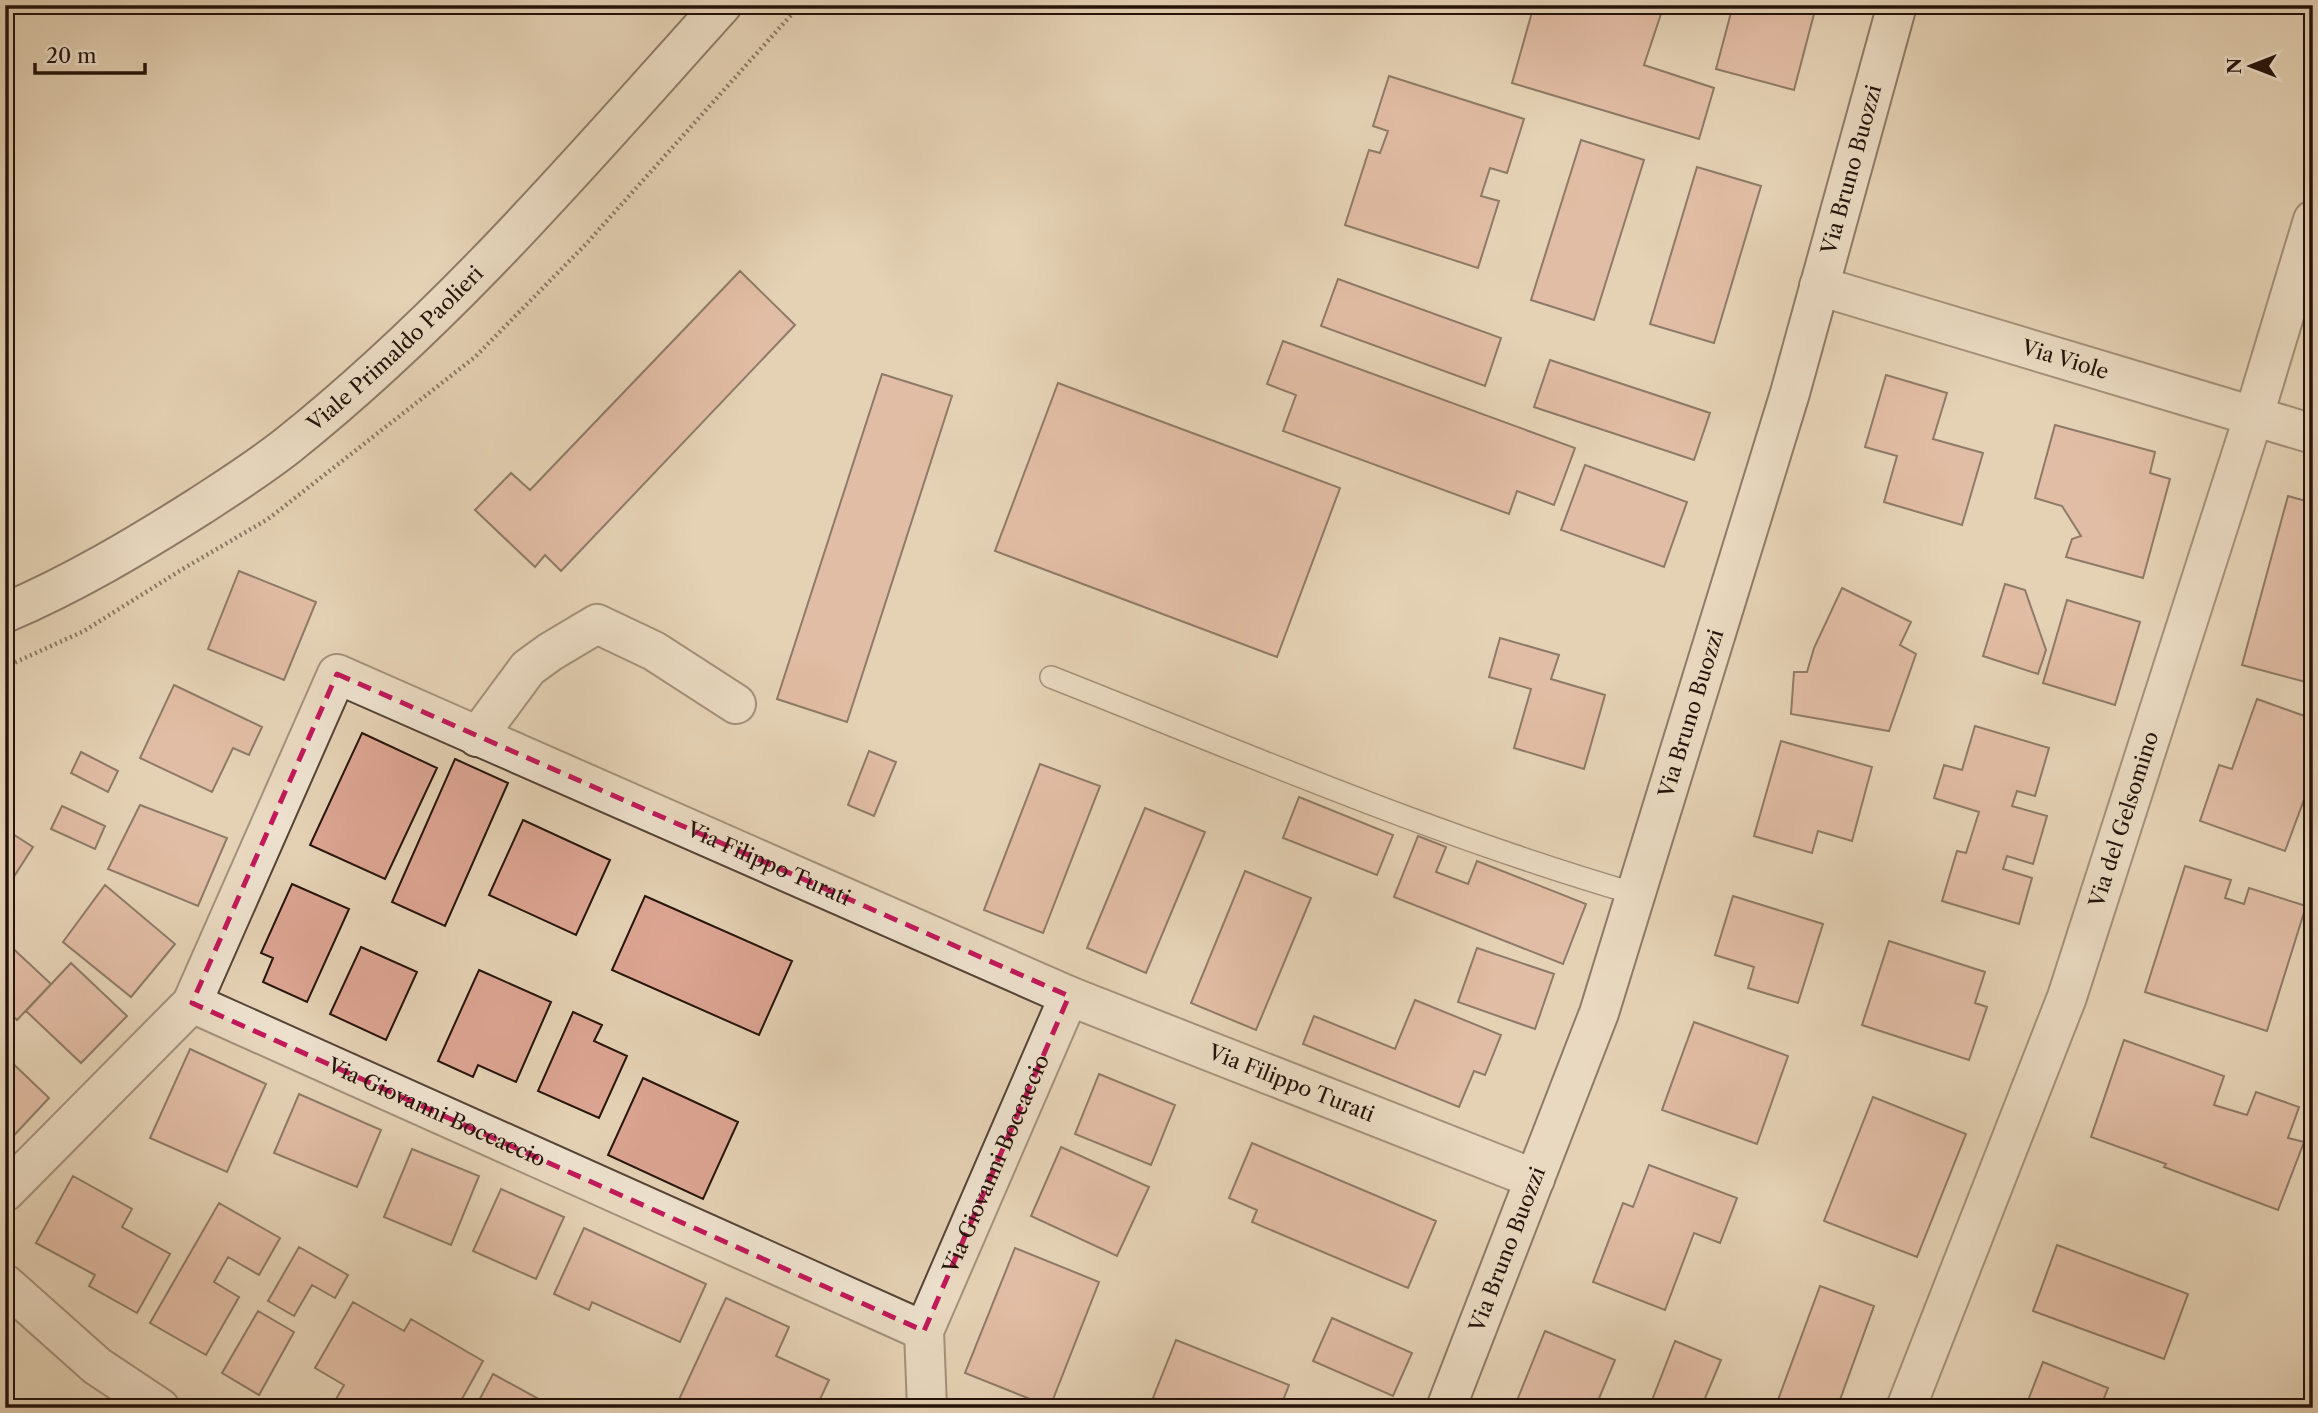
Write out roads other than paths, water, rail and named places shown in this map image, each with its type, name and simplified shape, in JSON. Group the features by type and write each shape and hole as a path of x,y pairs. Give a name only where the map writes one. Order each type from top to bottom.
{"street":[{"name":"Viale Primaldo Paolieri","path":"5,613 45,596 139,545 247,475 341,402 436,313 543,204 722,5"},
{"name":"Via Bruno Buozzi","path":"1446,1408 1599,1013 1782,419 1897,5"},
{"name":"Via del Gelsomino","path":"1906,1408 2067,997 2254,415 2313,220"},
{"name":"Via Viole","path":"1819,286 2313,434"},
{"path":"477,737 528,668 597,624 654,651 736,704"},
{"name":"Via Filippo Turati","path":"191,1003 337,674 1069,996 1535,1180"},
{"name":"Via Giovanni Boccaccio","path":"927,1408 924,1331 1069,996"},
{"path":"5,1192 191,1003"},
{"name":"Via Giovanni Boccaccio","path":"191,1003 924,1331"},
{"path":"5,1284 97,1366 160,1408"}],"lane":[{"path":"1051,677 1458,836 1549,869 1636,894"}]}
